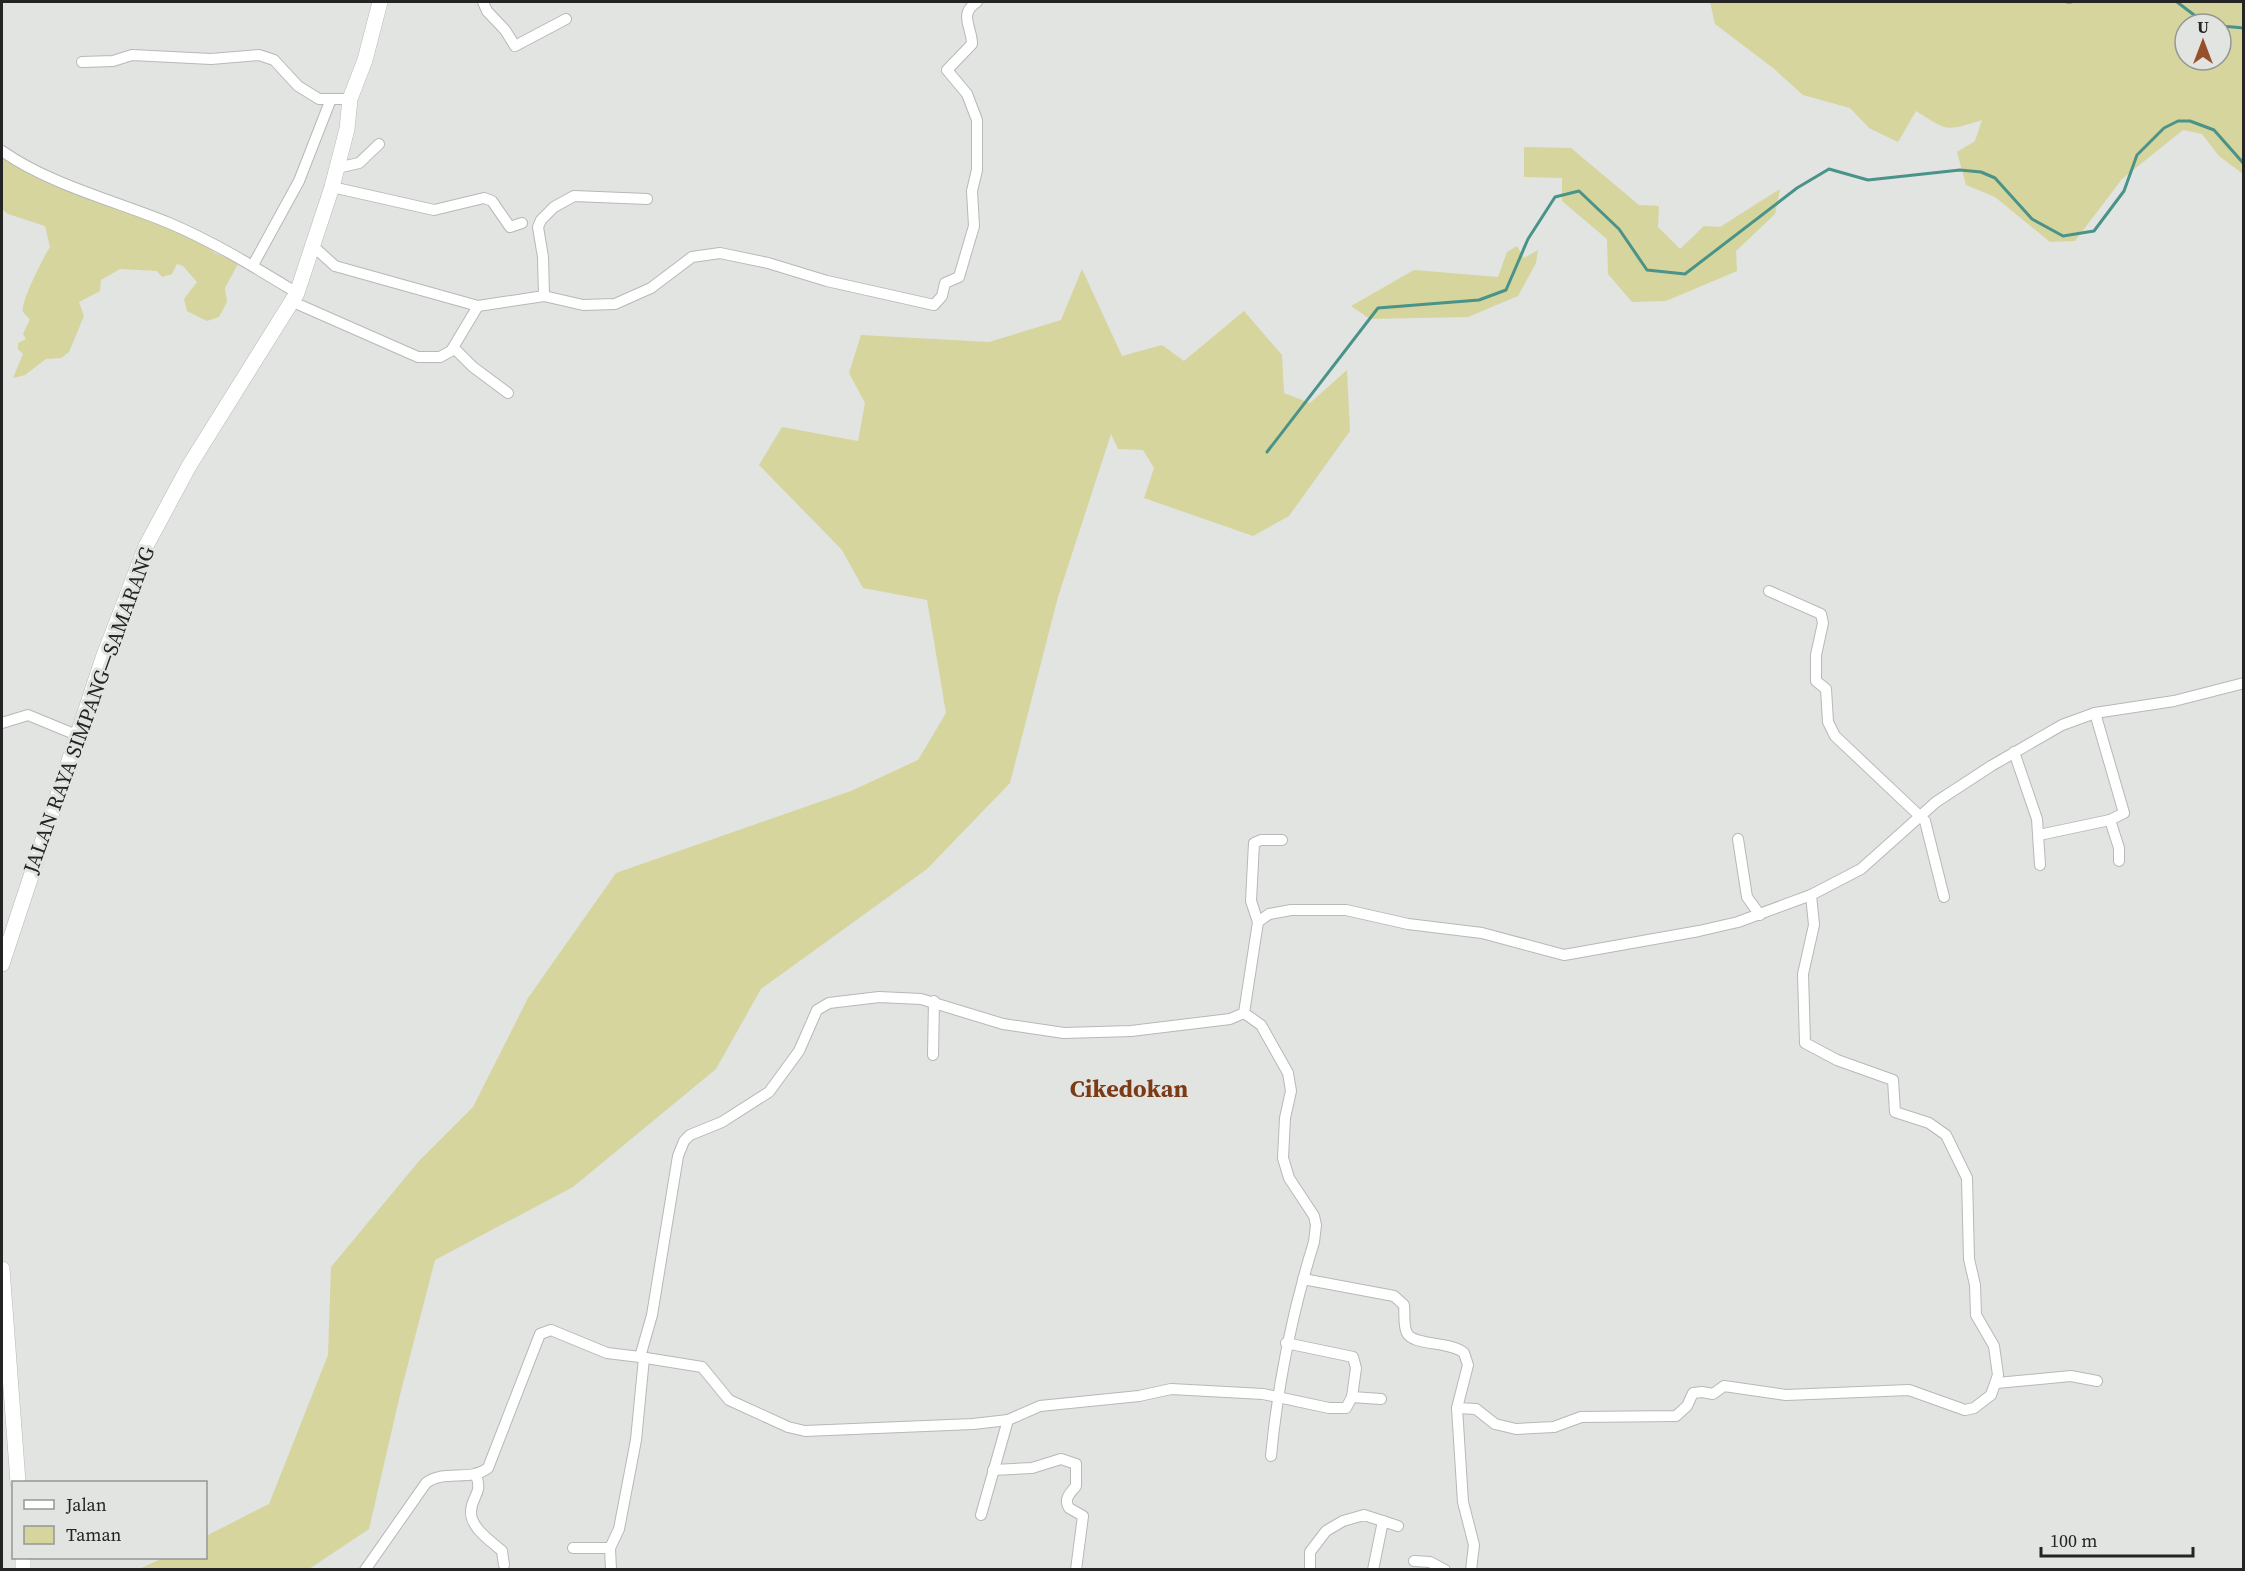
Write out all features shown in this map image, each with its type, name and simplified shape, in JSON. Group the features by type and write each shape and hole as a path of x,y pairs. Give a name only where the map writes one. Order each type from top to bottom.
{"main road":[{"name":"JALAN RAYA SIMPANG—SAMARANG","path":"2,964 120,610 160,516 295,298 332,188 347,129 350,99 365,60 380,2"},
{"path":"2,1269 6,1414 18,1481"}],"street":[{"path":"483,2 487,12 505,30 515,46 566,19"},
{"path":"314,247 335,266 478,306 544,296 583,305 615,304 651,288 692,257 720,253 858,289 934,305 942,296 945,283 959,277 974,226 972,191 977,170 976,115 967,94 947,70 973,43 966,14 969,7 977,2"},
{"path":"82,62 113,61 132,55 211,59 259,55 274,60 295,84 313,96 324,100 350,99"},
{"path":"253,265 299,181 331,99"},
{"path":"337,168 359,163 379,144"},
{"path":"2,151 36,172 170,224 253,265 295,298 418,357 440,357 454,348 478,306"},
{"path":"332,188 427,209 484,198 495,205 508,225 513,227 522,223"},
{"path":"544,296 543,257 538,227 539,222 554,207 574,196 647,199"},
{"path":"454,348 508,393"},
{"path":"1769,591 1821,614 1823,623 1816,658 1816,681 1826,688 1831,729 1841,743 1921,815 1929,829 1944,897"},
{"path":"1258,922 1269,914 1291,910 1346,910 1408,924 1482,933 1564,955 1699,931 1760,915 1811,896 1861,869 1921,815 1960,786 2062,725 2095,713 2174,701 2244,683"},
{"path":"2039,835 2110,820 2121,816 2125,811 2095,713"},
{"path":"2,723 20,715 28,715 80,730"},
{"path":"2014,752 2032,803 2039,835 2040,865"},
{"path":"2110,820 2119,848 2119,861"},
{"path":"1738,839 1747,897 1760,915"},
{"path":"1244,1013 1258,922 1251,902 1254,843 1261,840 1282,840"},
{"path":"1457,1408 1476,1409 1495,1424 1507,1428 1536,1429 1563,1425 1581,1417 1676,1416 1687,1406 1693,1394 1702,1392 1713,1395 1724,1386 1786,1395 1909,1390 1953,1408 1969,1410 1988,1399 1997,1383 1994,1346 1980,1325 1975,1311 1975,1285 1969,1259 1967,1178 1951,1140 1929,1123 1895,1112 1893,1080 1837,1060 1805,1043 1803,974 1814,925 1811,896"},
{"path":"611,1569 610,1548 619,1529 636,1440 642,1358 654,1305 678,1156 687,1137 722,1122 769,1092 799,1051 813,1016 825,1004 842,999 879,997 934,1001 1003,1024 1064,1033 1131,1031 1230,1019 1244,1013"},
{"path":"933,1055 934,1001"},
{"path":"1244,1013 1261,1025 1286,1067 1291,1083 1285,1118 1284,1164 1316,1225 1314,1242 1286,1343 1276,1398 1271,1456"},
{"path":"1303,1278 1394,1296 1404,1305 1406,1332 1409,1336 1460,1349 1468,1365 1457,1408 1463,1502 1474,1545 1471,1569"},
{"path":"365,1569 426,1483 436,1478 476,1474 485,1470 492,1462 538,1338 542,1333 551,1330 607,1353 704,1368 729,1400 788,1427 805,1431 973,1424 1008,1420 1040,1406 1139,1396 1171,1389 1263,1394 1346,1408 1352,1397 1356,1368 1353,1357 1286,1343"},
{"path":"1997,1383 2071,1376 2097,1381"},
{"path":"1352,1397 1381,1399"},
{"path":"981,1515 1008,1420"},
{"path":"993,1470 1032,1468 1061,1459 1076,1464 1076,1486 1069,1493 1066,1502 1069,1508 1083,1516 1076,1569"},
{"path":"476,1474 479,1491 471,1511 472,1518 487,1540 502,1551 504,1565"},
{"path":"1310,1569 1310,1552 1326,1532 1357,1515 1398,1526"},
{"path":"1373,1569 1383,1521"},
{"path":"573,1548 610,1548"},
{"path":"1414,1561 1430,1562 1445,1569"}],"green space":[{"path":"1710,2 2243,2 2243,174 2219,156 2202,134 2183,130 2122,179 2075,241 2050,242 1995,197 1966,185 1957,152 1975,141 1982,120 1948,128 1916,111 1898,142 1869,128 1850,108 1803,95 1773,68 1715,24"},
{"path":"1524,147 1571,148 1639,205 1659,206 1658,227 1680,249 1704,226 1720,227 1780,189 1775,214 1736,251 1737,271 1666,301 1632,302 1608,274 1607,239 1562,201 1562,178 1524,177"},
{"path":"2,155 198,240 215,253 239,262 225,288 227,302 219,317 207,321 187,311 184,299 197,282 183,266 177,264 172,274 162,277 157,271 120,269 101,280 100,291 79,302 84,316 69,352 61,358 46,359 25,375 13,378 23,354 18,349 18,343 26,339 23,334 30,319 23,312 25,299 50,247 45,226 8,214 2,209"},
{"path":"1517,246 1524,258 1538,250 1536,263 1518,296 1468,317 1370,319 1351,306 1414,270 1498,277 1507,252"},
{"path":"1082,269 1122,356 1162,345 1184,361 1244,311 1282,355 1284,393 1310,403 1347,370 1350,431 1289,516 1253,536 1144,498 1154,468 1143,450 1118,449 1111,434 1058,597 1010,783 927,869 761,989 716,1069 573,1187 435,1260 400,1395 369,1529 309,1569 139,1569 161,1559 207,1559 207,1535 269,1504 328,1355 331,1267 419,1161 473,1107 528,998 616,873 851,791 918,760 946,713 927,600 863,588 842,550 759,465 782,427 858,441 865,403 849,373 861,335 989,342 1061,320"}],"waterway":[{"path":"2177,2 2190,12"},
{"path":"2233,27 2244,28"},
{"path":"1267,452 1378,308 1479,300 1506,290 1528,239 1555,197 1579,191 1619,229 1647,270 1685,274 1797,188 1829,169 1868,180 1960,170 1981,172 1995,178 2032,219 2063,236 2094,231 2124,191 2137,155 2164,128 2178,121 2190,121 2214,130 2244,164"}],"district":[{"name":"Cikedokan","path":"1129,1089"}]}
